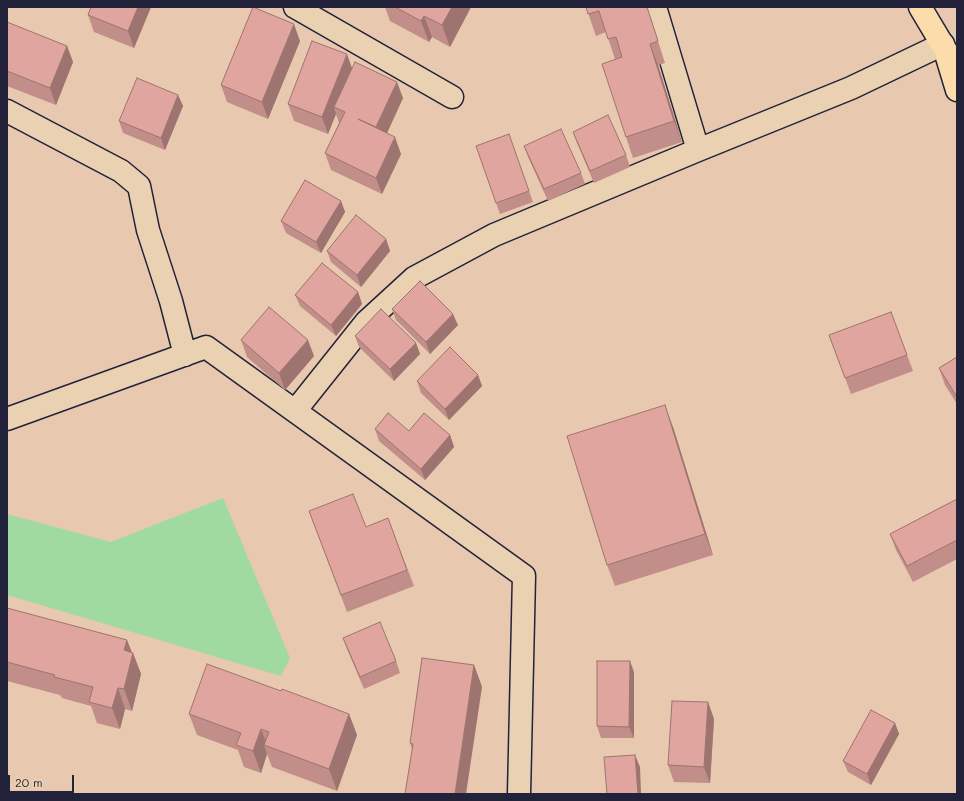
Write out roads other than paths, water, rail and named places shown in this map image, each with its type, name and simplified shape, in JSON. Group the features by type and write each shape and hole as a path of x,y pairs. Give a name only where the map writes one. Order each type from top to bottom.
{"main road":[{"path":"920,7 957,69"},
{"path":"943,44 957,90"}],"street":[{"path":"295,7 452,97"},
{"path":"655,7 698,150"},
{"path":"295,411 366,322 414,278 494,235 851,88 943,44"},
{"path":"7,111 121,171 139,186 148,230 171,300 185,355"},
{"path":"7,419 206,347 524,576 519,794"}]}
